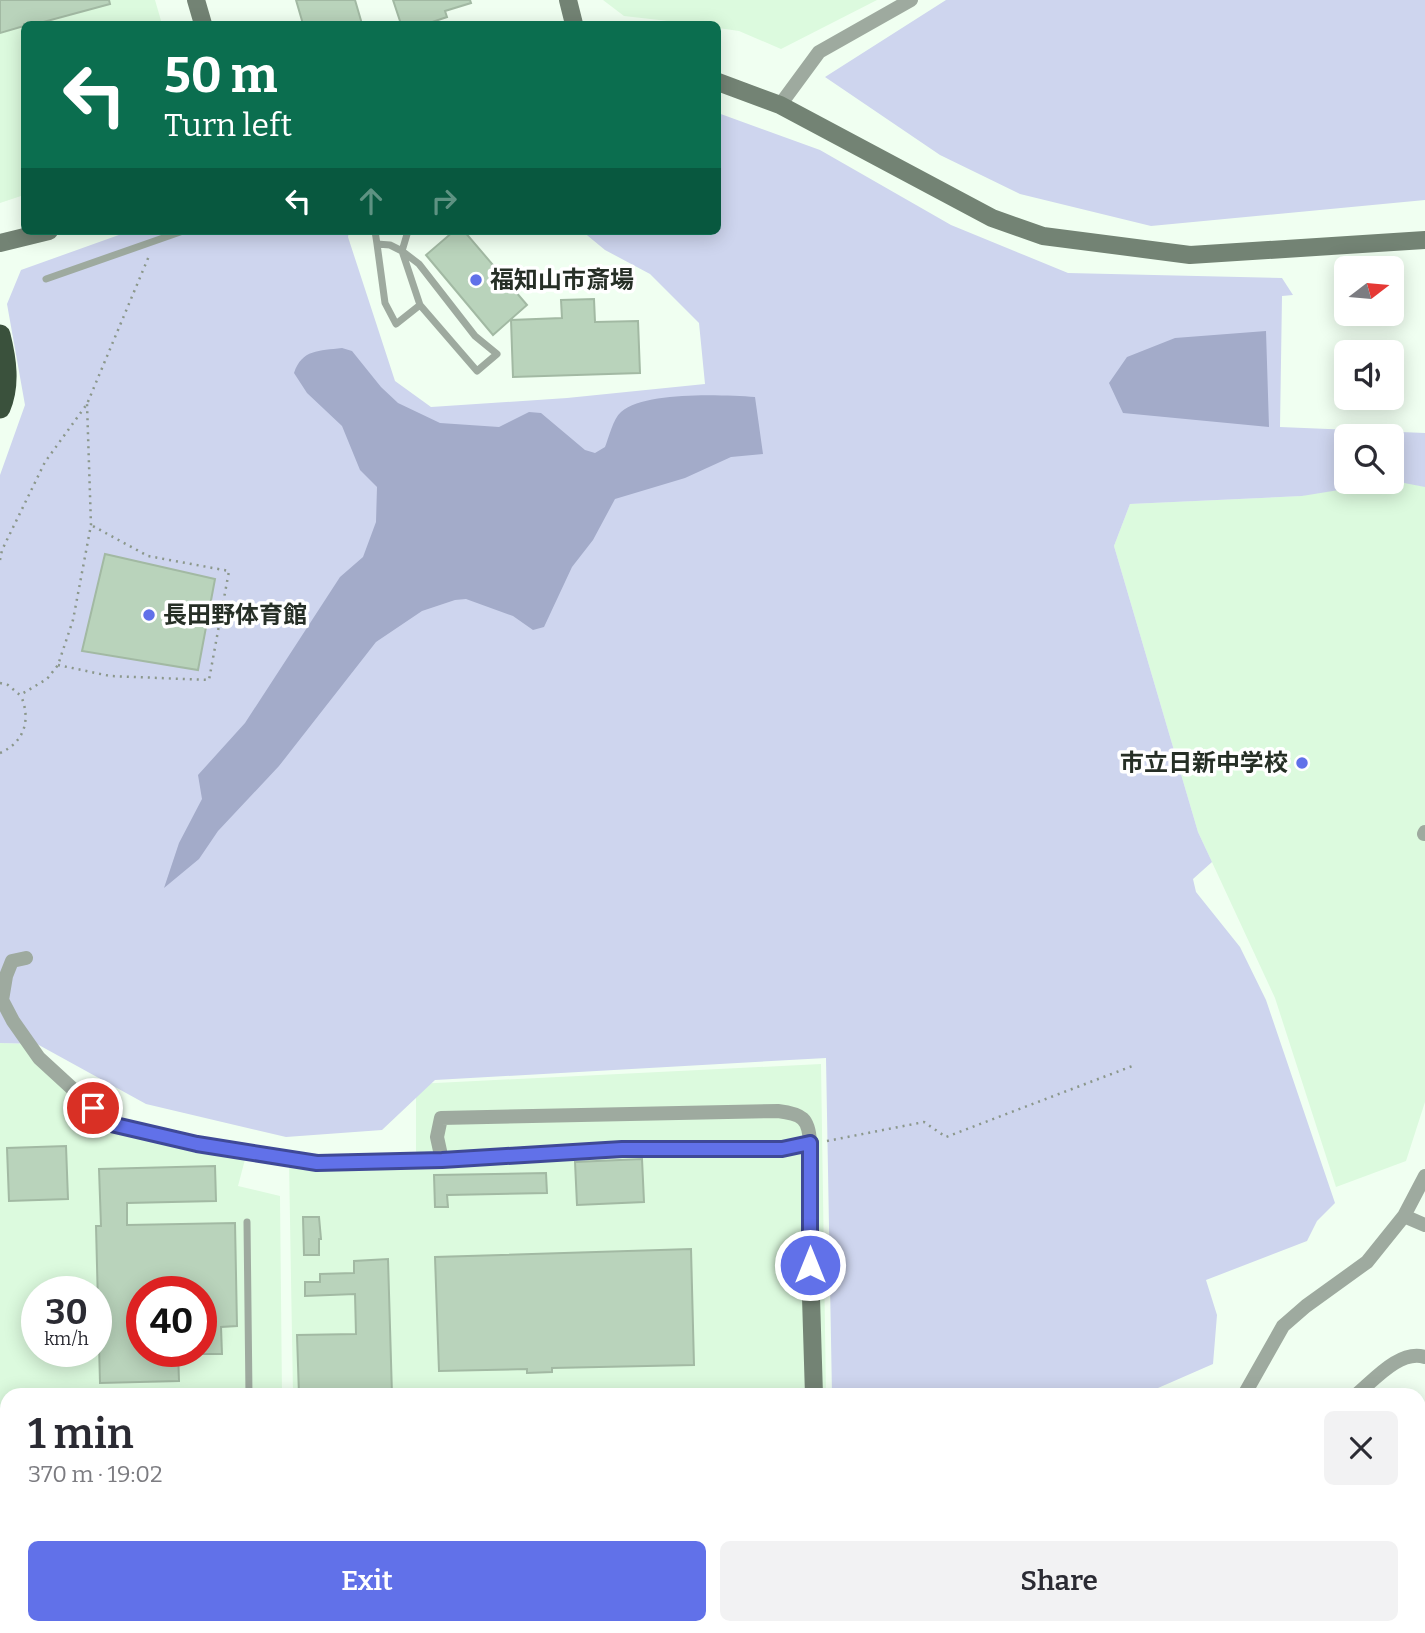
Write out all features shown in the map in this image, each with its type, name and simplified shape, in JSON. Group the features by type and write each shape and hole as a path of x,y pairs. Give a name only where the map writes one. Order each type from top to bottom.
{"highway":[{"path":"0,335 6,376 4,399 0,408"}],"street":[{"path":"196,0 202,21"},
{"path":"568,0 573,21"},
{"path":"780,105 819,52 911,0"},
{"path":"721,83 780,105 992,218 1042,236 1190,255 1425,240"},
{"path":"0,243 33,235"},
{"path":"26,958 12,961 2,1000 13,1021 40,1058 111,1124 197,1144 317,1163 442,1160 622,1149 782,1149 810,1143"},
{"path":"442,1160 437,1137 441,1118 778,1111 798,1114 810,1127 814,1388"},
{"path":"1248,1388 1283,1326 1367,1262 1404,1216 1425,1176"},
{"path":"1404,1216 1425,1225"},
{"path":"1365,1388 1399,1360 1416,1354 1425,1357"}],"lane":[{"path":"46,279 165,235"},
{"path":"375,235 385,303 396,324 420,305"},
{"path":"377,244 390,245 402,251 419,264 475,336 497,354 477,371 420,305 402,251 407,235"},
{"path":"247,1222 249,1388"}],"path":[{"path":"0,560 2,550 45,462 87,404 156,240"},
{"path":"20,695 47,679 58,665 73,620 92,525 87,404"},
{"path":"58,665 110,676 209,680 229,571 148,556 92,525"},
{"path":"0,682 20,695 27,710 26,729 0,753"},
{"path":"810,1143 924,1122 946,1136 1135,1065"}],"shaded area":[{"path":"0,0 155,0 161,21 21,21 21,196 0,203"},
{"path":"603,0 877,0 781,49 739,31 721,28 721,21 668,21 624,16"},
{"path":"946,0 1425,0 1425,200 1151,226 1020,194 940,155 825,77"},
{"path":"721,114 820,150 951,225 1068,273 1282,278 1293,295 1282,296 1280,427 1334,429 1334,491 1302,496 1130,504 1114,546 1198,832 1212,862 1193,879 1196,892 1240,947 1266,1000 1335,1203 1317,1221 1307,1241 1206,1280 1217,1315 1213,1364 1158,1388 832,1388 826,1058 435,1080 382,1130 286,1137 146,1104 37,1044 0,1043 0,475 25,405 7,304 21,270 119,235 348,235 395,381 431,407 567,398 705,384 699,323 650,274 605,250 587,235 721,235"},
{"path":"1266,331 1269,427 1123,413 1109,383 1127,357 1175,338"},
{"path":"342,348 352,351 381,387 398,403 440,423 499,427 529,412 541,413 585,450 595,453 605,447 618,415 633,405 666,397 755,397 763,454 731,457 685,478 615,499 593,540 572,567 544,627 533,630 513,616 466,599 422,611 376,642 279,766 218,831 199,859 164,888 179,843 202,799 198,775 245,723 340,577 363,557 376,522 377,487 360,470 342,426 307,393 294,373 297,365 307,355"},
{"path":"1404,432 1425,433 1425,487 1404,483"},
{"name":"市立日新中学校","path":"1425,446 1425,1102 1406,1161 1336,1187 1275,998 1198,832 1114,546 1130,504 1302,496 1334,485 1334,494 1404,494 1404,468"},
{"path":"0,1043 29,1044 113,1119 248,1148 238,1186 280,1196 282,1388 0,1388"},
{"path":"821,1064 826,1388 293,1388 289,1161 416,1152 416,1084"}],"building":[{"path":"0,0 109,0 110,4 47,21 21,21 21,27 0,33"},
{"path":"296,0 355,0 361,21 302,21"},
{"path":"393,0 470,0 471,3 445,11 447,17 435,21 400,21"},
{"name":"福知山市斎場","path":"449,235 467,235 527,305 493,335 426,255"},
{"path":"594,299 595,322 638,321 640,373 513,377 511,320 562,318 561,300"},
{"name":"長田野体育館","path":"105,554 215,579 198,670 82,651"},
{"path":"66,1146 68,1199 9,1201 7,1148"},
{"path":"642,1159 644,1202 577,1205 575,1162"},
{"path":"215,1166 216,1201 127,1203 127,1225 235,1223 237,1326 221,1327 222,1354 217,1354 217,1276 126,1276 126,1367 179,1367 179,1381 100,1383 100,1367 112,1367 112,1276 97,1276 96,1226 101,1226 99,1169"},
{"path":"546,1173 547,1193 447,1195 448,1207 435,1207 434,1175"},
{"path":"303,1217 319,1217 319,1255 304,1255"},
{"path":"691,1249 694,1365 552,1368 552,1372 527,1373 527,1369 439,1371 435,1257"},
{"path":"388,1259 392,1388 299,1388 297,1335 356,1334 355,1294 305,1296 305,1282 320,1282 320,1274 354,1273 354,1261"}],"place":[{"name":"福知山市斎場","path":"476,280"},
{"name":"長田野体育館","path":"149,615"},
{"name":"市立日新中学校","path":"1302,763"}],"route":[{"path":"93,1108 111,1124 197,1144 317,1163 442,1160 622,1149 782,1149 810,1143 810,1265"}]}
